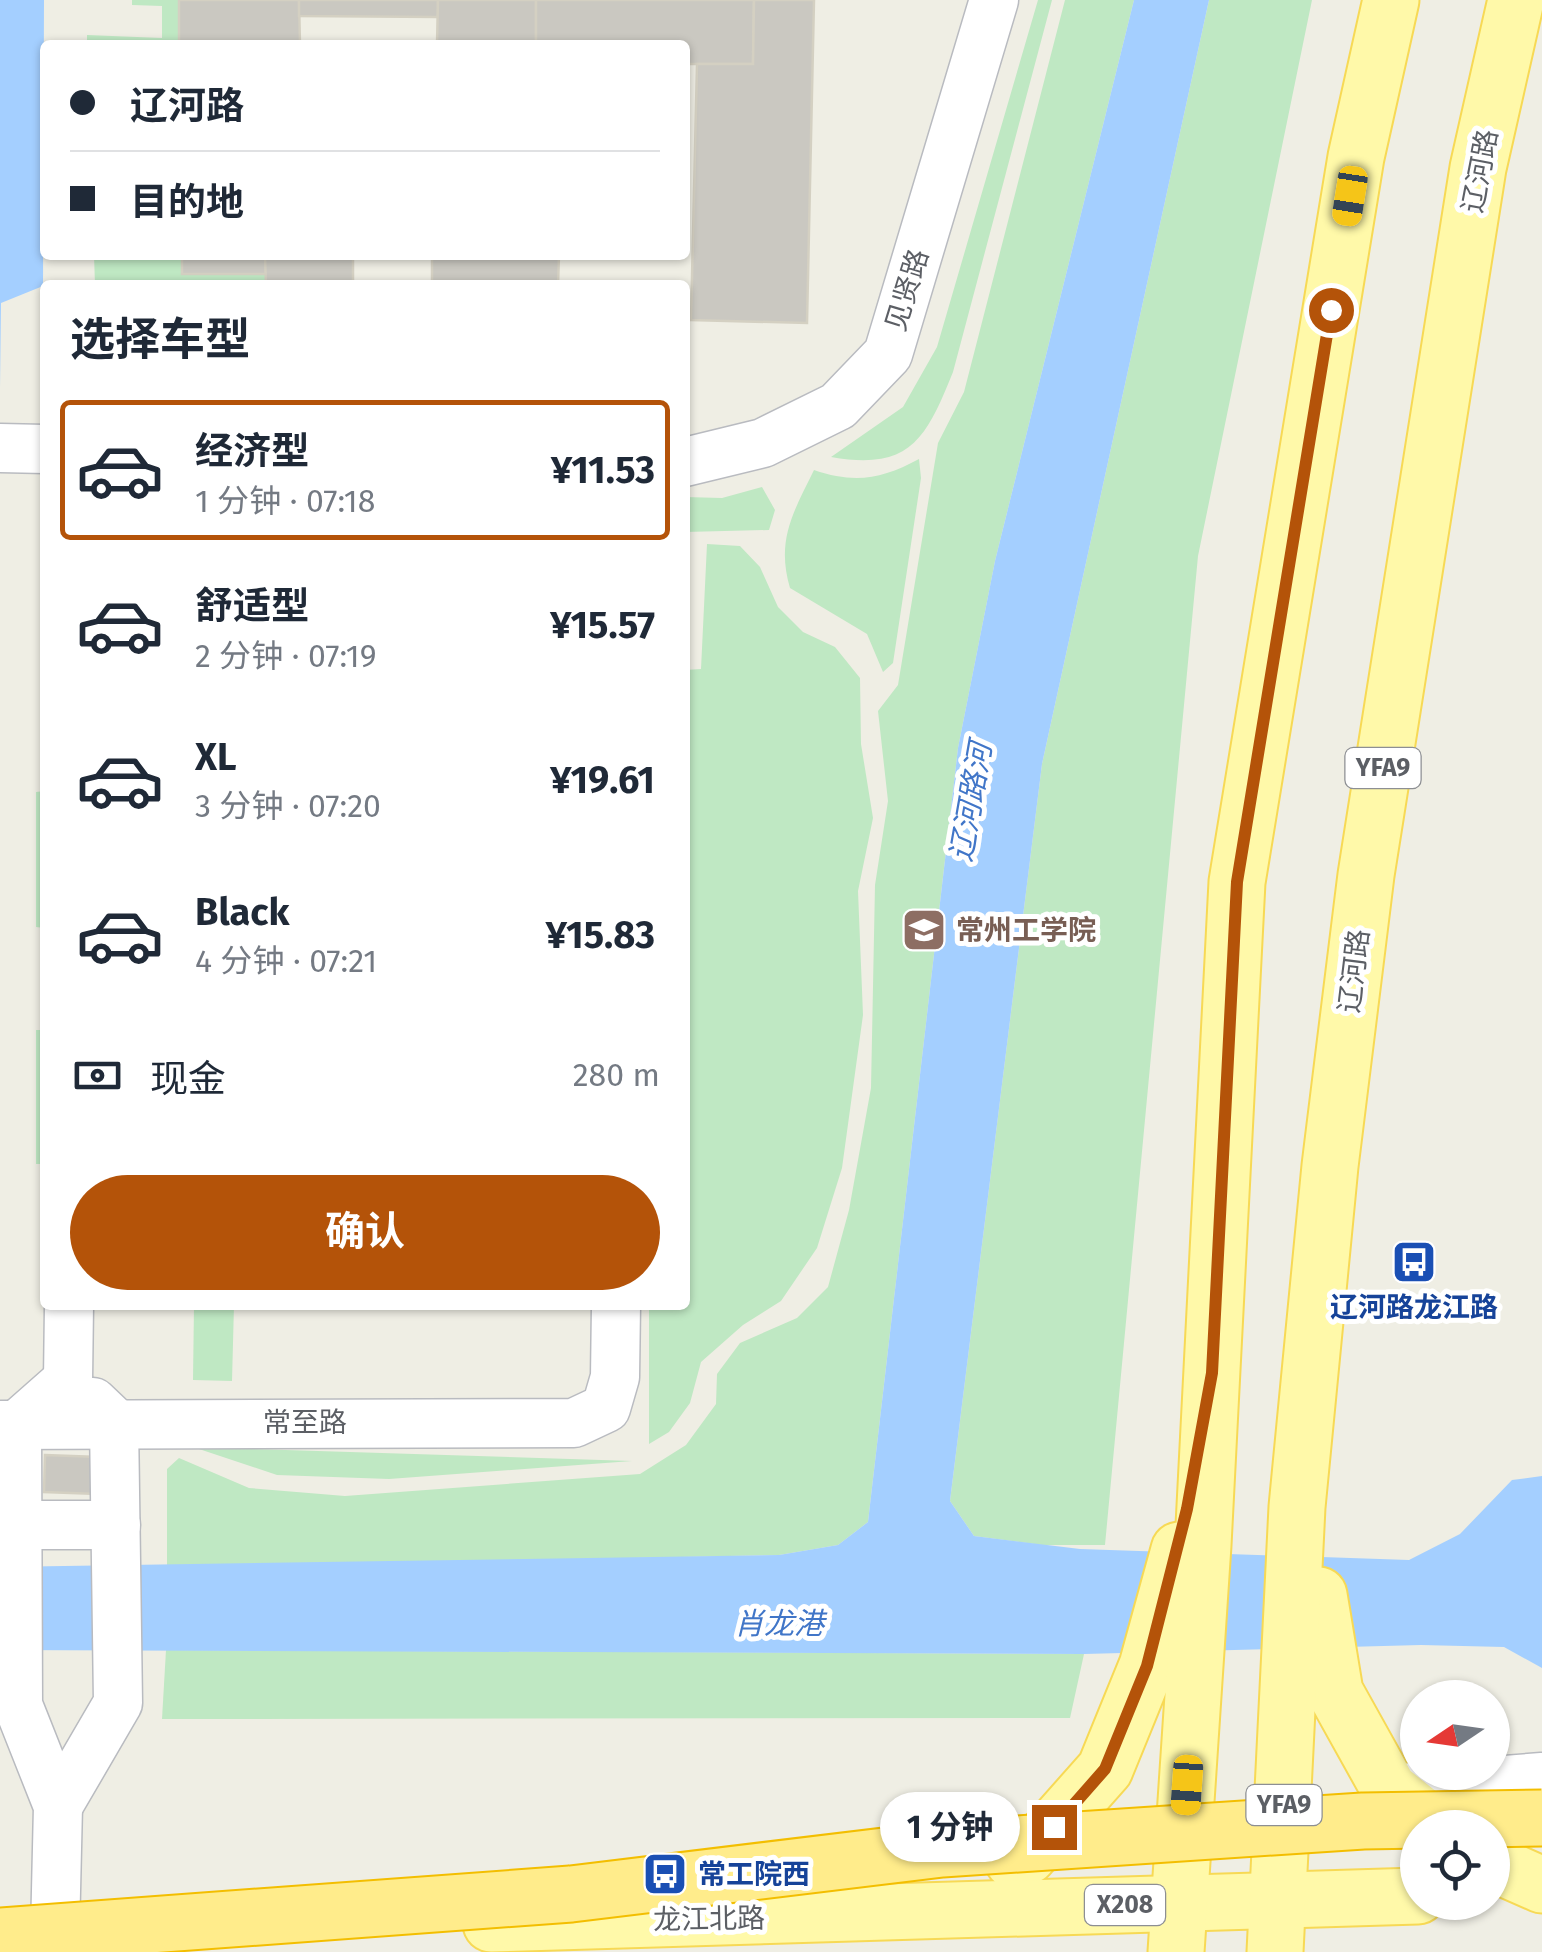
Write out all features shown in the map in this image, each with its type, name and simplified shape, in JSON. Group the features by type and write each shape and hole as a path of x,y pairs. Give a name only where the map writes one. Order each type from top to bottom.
{"highway":[{"path":"0,1934 571,1894 942,1849 1363,1821 1542,1818"}],"main road":[{"path":"1178,1927 1171,1667 1192,1544 1212,1373 1237,882 1356,157 1390,0"},
{"name":"辽河路","path":"1275,1952 1309,1658 1304,1543 1310,1380 1366,875 1478,168 1516,0"},
{"path":"1309,1658 1335,1692 1389,1789 1415,1810"},
{"path":"833,1916 1028,1856 1105,1769 1171,1667"},
{"path":"1510,1871 1542,1885"},
{"path":"1510,1895 1542,1894"},
{"name":"龙江北路","path":"0,1934 833,1916 1178,1927 1280,1899 1400,1896"}],"lane":[{"name":"见贤路","path":"690,461 763,443 838,406 888,354 994,0"},
{"path":"58,1806 118,1703 114,1422 68,1380 69,1310"},
{"name":"常至路","path":"8,1425 574,1424 606,1408 615,1377 616,1310"},
{"path":"55,1934 58,1806 18,1704 18,1542 8,1425 68,1380"},
{"path":"18,1542 116,1537"},
{"path":"1389,1789 1542,1777"}],"green space":[{"path":"132,0 179,0 179,40 87,40 87,35 162,38 162,6 132,5"},
{"path":"1038,0 1052,0 953,372 934,416 911,445 897,454 858,460 831,457 903,407 937,347"},
{"path":"1065,0 1134,0 995,561 958,748 868,1522 838,1545 779,1555 167,1568 167,1469 179,1458 249,1488 345,1496 640,1474 686,1445 716,1404 717,1374 740,1343 797,1318 828,1287 849,1210 871,1088 875,885 888,801 878,711 898,685 938,443 964,392"},
{"path":"1209,0 1312,0 1198,556 1105,1545 1042,1545 974,1536 950,1501 1042,764"},
{"path":"94,260 182,260 183,274 266,274 266,280 95,280"},
{"path":"919,459 921,478 893,663 883,672 867,634 790,588 786,541 793,514 814,470 842,477 868,477"},
{"path":"762,487 775,510 769,530 690,532 690,497 722,498"},
{"path":"707,544 740,546 760,567 778,607 803,632 835,647 860,678 861,744 873,818 858,891 863,1015 842,1168 817,1248 781,1301 743,1325 701,1362 690,1403 669,1432 649,1444 649,1310 690,1310 690,670 701,669"},
{"path":"36,792 40,792 40,927 36,927"},
{"path":"36,1030 40,1030 40,1164 36,1164"},
{"path":"194,1310 234,1310 232,1381 193,1380"},
{"path":"193,1447 632,1461 389,1479 277,1475"},
{"path":"166,1650 1084,1654 1070,1718 162,1719"}],"water":[{"path":"0,0 44,0 44,40 40,40 43,280 40,287 1,303 0,388"},
{"path":"1134,0 1209,0 1042,764 950,1501 974,1536 1080,1549 1409,1560 1460,1534 1512,1480 1542,1476 1542,1668 1504,1647 1421,1645 1084,1654 0,1650 0,1567 779,1555 838,1545 868,1522 958,748 995,561"}],"building":[{"path":"179,0 299,0 300,40 179,40"},
{"path":"299,0 438,0 438,17 299,16"},
{"path":"438,0 536,0 536,40 437,40"},
{"path":"536,0 754,0 753,64 690,64 690,40 536,40"},
{"path":"754,0 814,0 807,323 691,320 697,64 753,64"},
{"path":"182,260 265,260 266,274 182,274"},
{"path":"265,260 353,260 353,280 266,280"},
{"path":"432,260 559,260 558,280 432,280"},
{"path":"45,1455 98,1457 97,1494 44,1492"}],"place":[{"name":"常州工学院","path":"924,930"},
{"name":"辽河路龙江路","path":"1414,1262"},
{"name":"常工院西","path":"665,1874"}],"route":[{"path":"1054,1827 1105,1769 1147,1666 1181,1543 1212,1373 1237,882 1331,310"}],"water label":[{"name":"辽河路河","path":"971,802"},
{"name":"肖龙港","path":"779,1624"}]}
